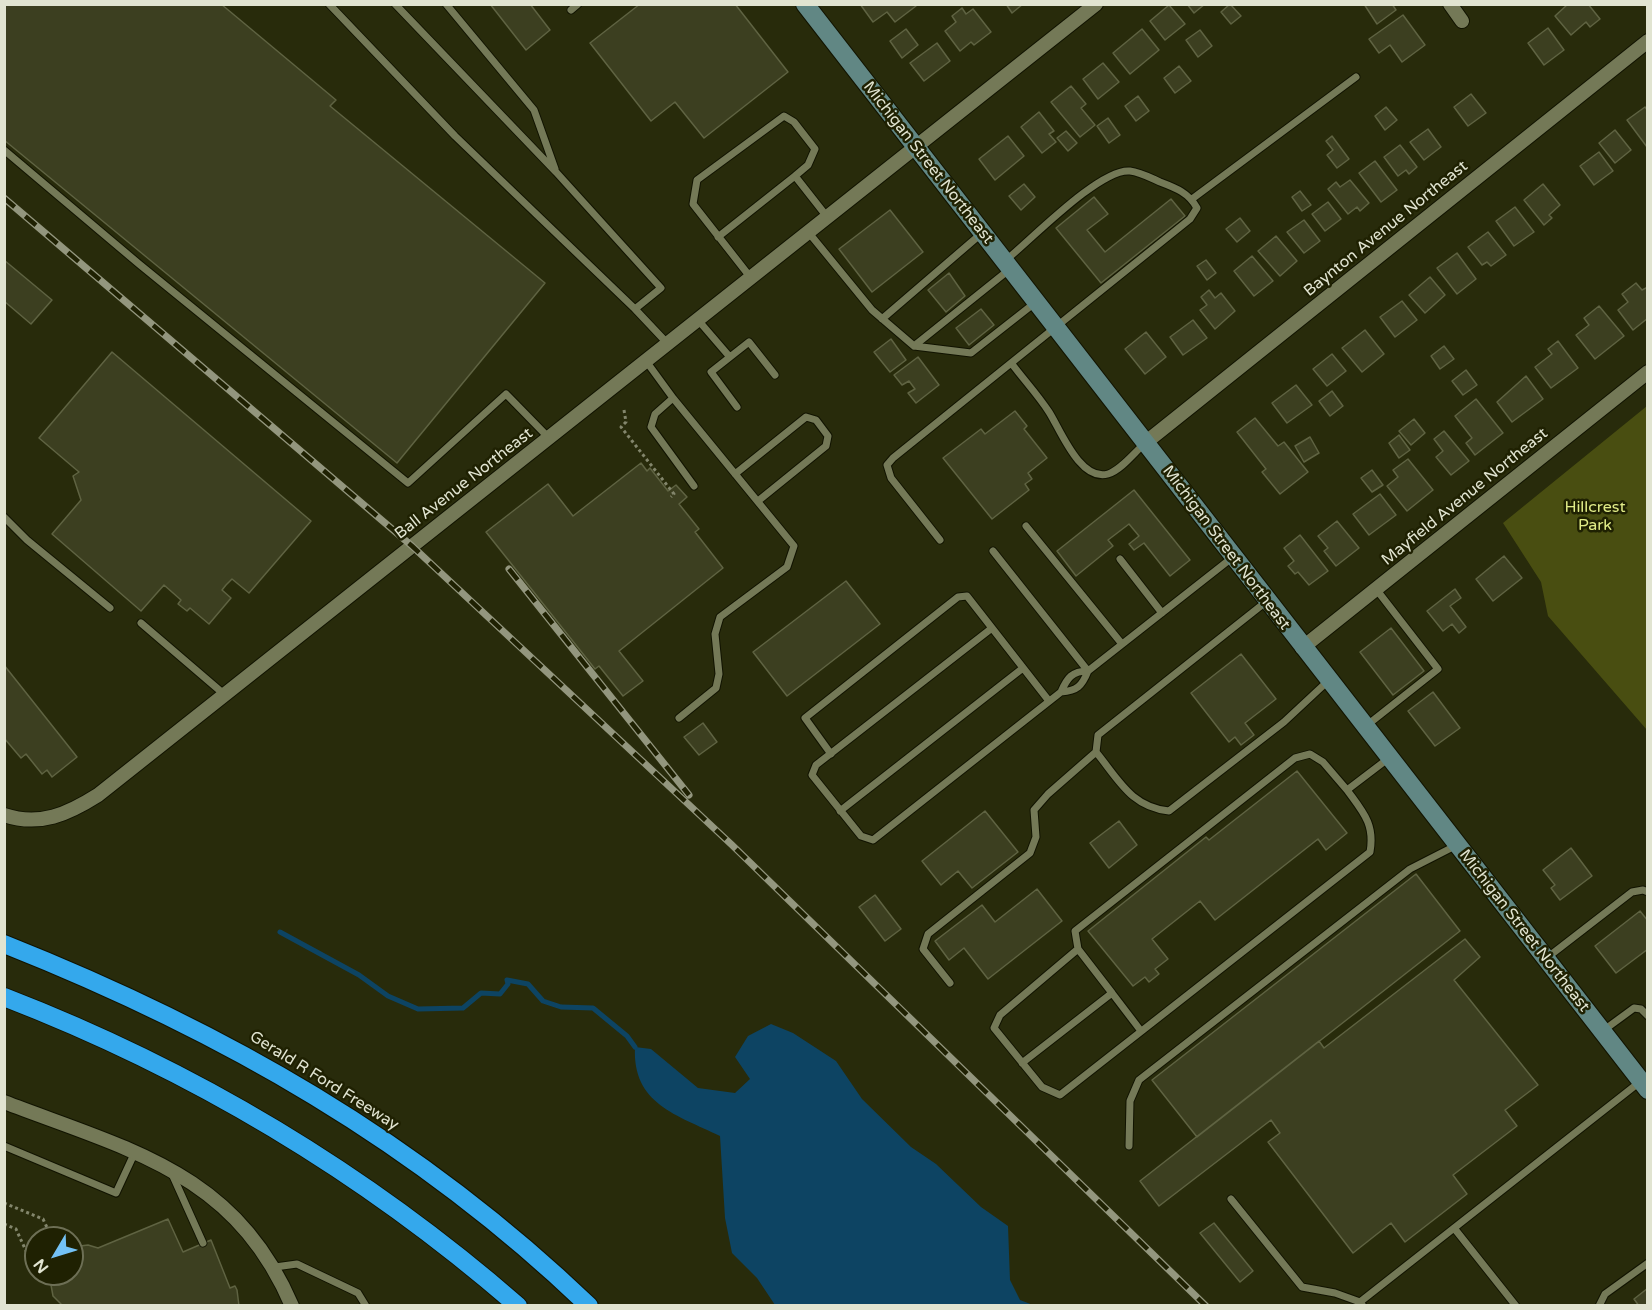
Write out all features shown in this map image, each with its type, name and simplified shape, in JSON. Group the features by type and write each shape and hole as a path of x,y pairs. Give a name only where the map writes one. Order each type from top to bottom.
{"highway":[{"name":"Gerald R Ford Freeway","path":"4,944 102,983 183,1022 316,1096 402,1153 481,1211 589,1305"},
{"path":"4,997 137,1054 293,1139 406,1215 518,1305"}],"main road":[{"name":"Michigan Street Northeast","path":"805,4 1302,648 1644,1086"}],"street":[{"name":"Ball Avenue Northeast","path":"4,815 21,821 42,820 78,808 225,695 1096,4"},
{"path":"1450,4 1462,21"},
{"name":"Baynton Avenue Northeast","path":"1145,443 1647,41"},
{"name":"Mayfield Avenue Northeast","path":"1302,648 1647,372"},
{"path":"4,1102 135,1152 169,1168 208,1193 228,1210 258,1243 275,1267 292,1305"}],"lane":[{"path":"329,4 455,136 635,309 668,344"},
{"path":"395,4 556,172 661,288 635,309"},
{"path":"446,4 534,110 556,172"},
{"path":"571,10 578,4"},
{"path":"1192,199 1356,76"},
{"path":"718,237 808,165 815,149 794,122 784,116 697,180 693,204 718,237 751,279"},
{"path":"4,150 139,264 408,483 506,394 549,438"},
{"path":"914,346 1007,265 1054,216 1111,175 1128,171 1179,189 1192,199 1197,208 1190,219 1054,326 1012,364 887,465 891,478 940,540"},
{"path":"795,176 828,218"},
{"path":"808,233 882,319 914,346 971,353 1036,302"},
{"path":"882,319 982,233"},
{"path":"698,320 729,356"},
{"path":"737,407 711,372 729,356 749,342 775,375"},
{"path":"646,361 673,398 794,546 787,567 720,617 715,634 719,674 716,688 679,718"},
{"path":"1012,364 1050,413 1063,440 1087,470 1102,474 1110,473 1145,443"},
{"path":"673,398 655,414 651,427 694,486"},
{"path":"735,474 806,417 816,420 828,436 826,446 758,501"},
{"path":"4,517 27,540 110,608"},
{"path":"1026,526 1122,644"},
{"path":"993,551 1088,671"},
{"path":"1061,692 1074,691 1082,685 1088,671 1233,557"},
{"path":"1120,559 1161,613"},
{"path":"1364,727 1438,669 1376,589"},
{"path":"831,754 805,718 958,597 967,596 1049,701"},
{"path":"950,983 923,949 928,934 1030,853 1036,837 1034,810 1048,794 1096,752 1098,735 1267,601"},
{"path":"141,623 225,695"},
{"path":"992,628 816,765 812,775 861,836 873,840 1061,692 1066,680 1076,671 1088,671"},
{"path":"840,811 1023,668"},
{"path":"1096,752 1134,800 1152,809 1169,811 1284,722 1328,681"},
{"path":"1078,949 1000,1015 994,1028 1042,1087 1060,1095 1370,852 1373,835 1365,814 1347,790 1323,762 1310,754 1295,758 1076,931 1078,949 1141,1031"},
{"path":"1347,790 1389,758"},
{"path":"1129,1146 1130,1101 1139,1080 1410,869 1457,845"},
{"path":"1546,959 1632,892 1643,890 1647,892"},
{"path":"1022,1063 1112,993"},
{"path":"1602,1031 1634,1008 1641,1009 1647,1016"},
{"path":"1231,1199 1302,1287 1335,1293 1362,1304 1454,1228 1644,1086"},
{"path":"4,1146 116,1193 135,1152"},
{"path":"169,1168 203,1243"},
{"path":"1454,1228 1516,1305"},
{"path":"1599,1305 1605,1294 1647,1263"},
{"path":"275,1267 297,1264 358,1293 366,1305"}],"path":[{"path":"624,410 626,422 621,427 674,495 671,497"},
{"path":"4,1203 43,1219 46,1226"},
{"path":"4,1224 16,1229 24,1247"}],"green space":[{"name":"Hillcrest Park","path":"1647,406 1647,730 1548,616 1541,582 1503,523"}],"water":[{"path":"771,1024 793,1033 836,1061 862,1099 911,1147 936,1164 981,1207 1008,1226 1010,1280 1020,1300 1033,1305 775,1305 757,1278 732,1253 725,1218 720,1136 673,1114 649,1095 641,1082 636,1066 635,1047 651,1049 698,1088 735,1093 750,1079 735,1057 748,1036"}],"building":[{"path":"4,4 221,4 336,100 330,106 545,283 397,463 4,140"},
{"path":"490,4 530,4 550,30 526,50"},
{"path":"640,4 735,4 788,72 704,138 675,102 651,121 590,43"},
{"path":"860,4 915,4 916,6 895,22 887,12 873,22"},
{"path":"1006,4 1023,4 1012,13"},
{"path":"1187,4 1205,4 1194,13"},
{"path":"1230,4 1241,16 1231,24 1221,12"},
{"path":"1364,4 1392,4 1396,10 1377,24"},
{"path":"1568,4 1588,4 1600,19 1590,27 1586,22 1571,35 1555,16"},
{"path":"1169,5 1185,24 1165,40 1150,21"},
{"path":"962,8 966,14 973,9 991,32 974,45 971,42 960,51 945,31 956,22 952,16"},
{"path":"1403,15 1425,45 1402,62 1390,45 1379,53 1369,39"},
{"path":"1548,28 1564,50 1544,65 1528,43"},
{"path":"906,29 918,45 902,58 890,41"},
{"path":"1142,29 1159,50 1130,74 1113,53"},
{"path":"1200,30 1212,46 1198,57 1186,40"},
{"path":"937,43 950,61 924,81 910,63"},
{"path":"1103,63 1119,82 1098,99 1083,79"},
{"path":"1179,66 1191,81 1175,93 1164,78"},
{"path":"1071,86 1086,104 1081,108 1095,125 1080,137 1051,102"},
{"path":"1471,94 1486,113 1468,126 1454,107"},
{"path":"1138,96 1149,111 1136,121 1125,106"},
{"path":"1386,107 1397,120 1385,130 1375,116"},
{"path":"1645,107 1648,111 1647,147 1627,120"},
{"path":"1039,112 1054,131 1049,134 1056,142 1042,153 1021,127"},
{"path":"1108,118 1120,135 1109,143 1097,126"},
{"path":"1428,129 1441,147 1424,160 1410,142"},
{"path":"1615,130 1631,150 1615,163 1599,143"},
{"path":"1066,131 1077,143 1068,151 1057,138"},
{"path":"1008,136 1024,156 995,180 979,159"},
{"path":"1332,136 1349,159 1337,168 1327,155 1333,150 1326,141"},
{"path":"1400,145 1417,167 1409,174 1406,170 1398,176 1384,157"},
{"path":"1599,152 1613,171 1594,185 1580,166"},
{"path":"1375,161 1397,190 1381,202 1359,173"},
{"path":"1350,180 1369,203 1360,211 1357,207 1348,214 1328,189 1336,182 1340,187"},
{"path":"1024,184 1035,197 1021,210 1009,196"},
{"path":"1543,184 1560,205 1549,215 1552,218 1544,225 1524,200"},
{"path":"1300,191 1311,205 1302,211 1292,197"},
{"path":"1094,197 1108,214 1087,230 1105,252 1171,199 1185,216 1101,283 1056,228"},
{"path":"1328,202 1341,219 1325,231 1312,214"},
{"path":"1515,207 1534,232 1514,246 1496,221"},
{"path":"890,210 923,252 872,292 839,249"},
{"path":"1240,218 1250,231 1237,242 1226,229"},
{"path":"1304,220 1320,241 1304,253 1287,232"},
{"path":"1488,232 1506,255 1491,266 1487,262 1482,265 1468,247"},
{"path":"1276,236 1297,261 1280,276 1258,251"},
{"path":"1457,253 1476,279 1457,294 1437,268"},
{"path":"1252,256 1273,281 1254,296 1234,271"},
{"path":"4,260 52,300 31,324 4,301"},
{"path":"1206,260 1216,273 1207,280 1197,266"},
{"path":"949,273 965,296 946,312 928,290"},
{"path":"1430,277 1445,295 1425,313 1409,295"},
{"path":"1636,283 1642,290 1648,287 1648,318 1633,330 1618,310 1628,302 1622,294"},
{"path":"1209,290 1215,298 1221,293 1235,311 1215,329 1200,310 1207,305 1201,297"},
{"path":"1402,301 1417,320 1395,337 1380,317"},
{"path":"1599,306 1624,336 1595,359 1576,335 1589,325 1584,318"},
{"path":"981,309 994,325 969,345 956,328"},
{"path":"1193,320 1207,338 1183,355 1170,337"},
{"path":"1365,330 1384,354 1362,372 1342,348"},
{"path":"1146,332 1166,357 1145,374 1125,349"},
{"path":"891,339 906,360 890,372 874,352"},
{"path":"1558,341 1578,368 1551,388 1535,367 1552,354 1548,349"},
{"path":"1444,346 1454,359 1440,369 1431,356"},
{"path":"112,352 311,521 249,593 232,579 226,585 222,590 231,598 209,624 190,608 187,611 178,604 181,600 164,585 141,611 52,534 81,500 73,476 79,472 39,438"},
{"path":"1332,354 1346,371 1327,386 1313,369"},
{"path":"918,357 939,385 916,403 908,393 915,389 909,381 902,385 894,375"},
{"path":"1466,370 1477,385 1463,395 1452,381"},
{"path":"1526,376 1543,399 1512,422 1497,402"},
{"path":"1296,385 1312,405 1287,423 1272,403"},
{"path":"1332,391 1343,406 1330,416 1319,401"},
{"path":"1476,399 1503,433 1475,455 1466,443 1472,438 1455,416"},
{"path":"1015,411 1027,426 1024,429 1047,458 1028,473 1032,479 1025,484 1029,490 992,519 943,458 981,429 985,434"},
{"path":"1255,418 1278,446 1284,442 1308,472 1280,494 1262,472 1266,469 1237,432"},
{"path":"1414,419 1425,433 1411,445 1399,431"},
{"path":"1444,431 1469,461 1451,475 1436,457 1443,451 1434,439"},
{"path":"1399,435 1410,450 1399,458 1389,443"},
{"path":"1310,437 1319,453 1304,462 1295,446"},
{"path":"1408,459 1433,490 1407,511 1387,486 1398,477 1393,470"},
{"path":"641,463 647,471 650,468 668,491 676,485 687,497 679,504 699,529 695,532 723,568 619,651 643,681 623,696 599,666 595,669 486,532 548,484 573,516"},
{"path":"1372,470 1383,485 1372,492 1361,478"},
{"path":"1134,490 1190,560 1170,576 1144,543 1134,550 1129,544 1139,536 1129,524 1108,540 1113,546 1076,576 1057,551"},
{"path":"1380,494 1396,515 1369,535 1353,514"},
{"path":"1337,521 1359,548 1336,566 1324,551 1328,548 1318,536"},
{"path":"1300,535 1328,571 1309,585 1298,572 1295,574 1288,566 1294,561 1284,548"},
{"path":"1504,556 1522,578 1493,601 1476,579"},
{"path":"846,581 880,624 787,696 753,652"},
{"path":"1455,589 1461,598 1450,606 1466,627 1459,633 1452,624 1443,631 1427,611"},
{"path":"1391,628 1424,671 1393,695 1360,652"},
{"path":"1241,654 1276,699 1245,723 1254,735 1241,745 1235,737 1229,742 1191,693"},
{"path":"4,665 77,757 52,777 47,770 42,774 26,754 21,758 4,738"},
{"path":"1433,692 1460,728 1435,746 1408,711"},
{"path":"703,723 717,742 699,755 684,737"},
{"path":"1297,771 1347,833 1326,850 1318,839 1215,920 1200,901 1152,939 1168,959 1155,969 1159,974 1149,982 1145,977 1133,986 1088,931 1206,837 1209,840"},
{"path":"985,811 1018,852 972,888 958,871 941,885 922,861"},
{"path":"1119,821 1137,845 1109,868 1090,843"},
{"path":"1571,848 1592,876 1560,900 1551,888 1555,885 1543,870"},
{"path":"1416,874 1460,931 1197,1137 1152,1080"},
{"path":"1037,889 1062,921 988,979 964,948 949,960 935,941 982,905 995,922"},
{"path":"875,895 901,929 885,941 859,907"},
{"path":"1640,911 1648,921 1648,949 1616,973 1595,946"},
{"path":"1465,939 1480,957 1454,980 1538,1085 1505,1110 1517,1126 1453,1175 1467,1194 1405,1242 1391,1223 1353,1253 1268,1142 1280,1133 1271,1120 1159,1206 1140,1181 1319,1041 1324,1048"},
{"path":"168,1219 183,1252 211,1240 230,1288 235,1286 237,1290 239,1306 58,1306 61,1304 53,1296 51,1286 84,1286 84,1246 98,1248"},
{"path":"1214,1223 1253,1271 1240,1282 1200,1233"},
{"path":"1648,1288 1648,1306 1639,1306 1634,1299"}],"waterway":[{"path":"280,932 359,975 388,996 418,1009 463,1008 481,993 500,994 508,984 507,980 528,984 543,1001 561,1007 593,1008 627,1036 635,1047"}],"railway":[{"path":"4,198 412,546 732,845 1206,1306"},
{"path":"509,569 689,795"}]}
